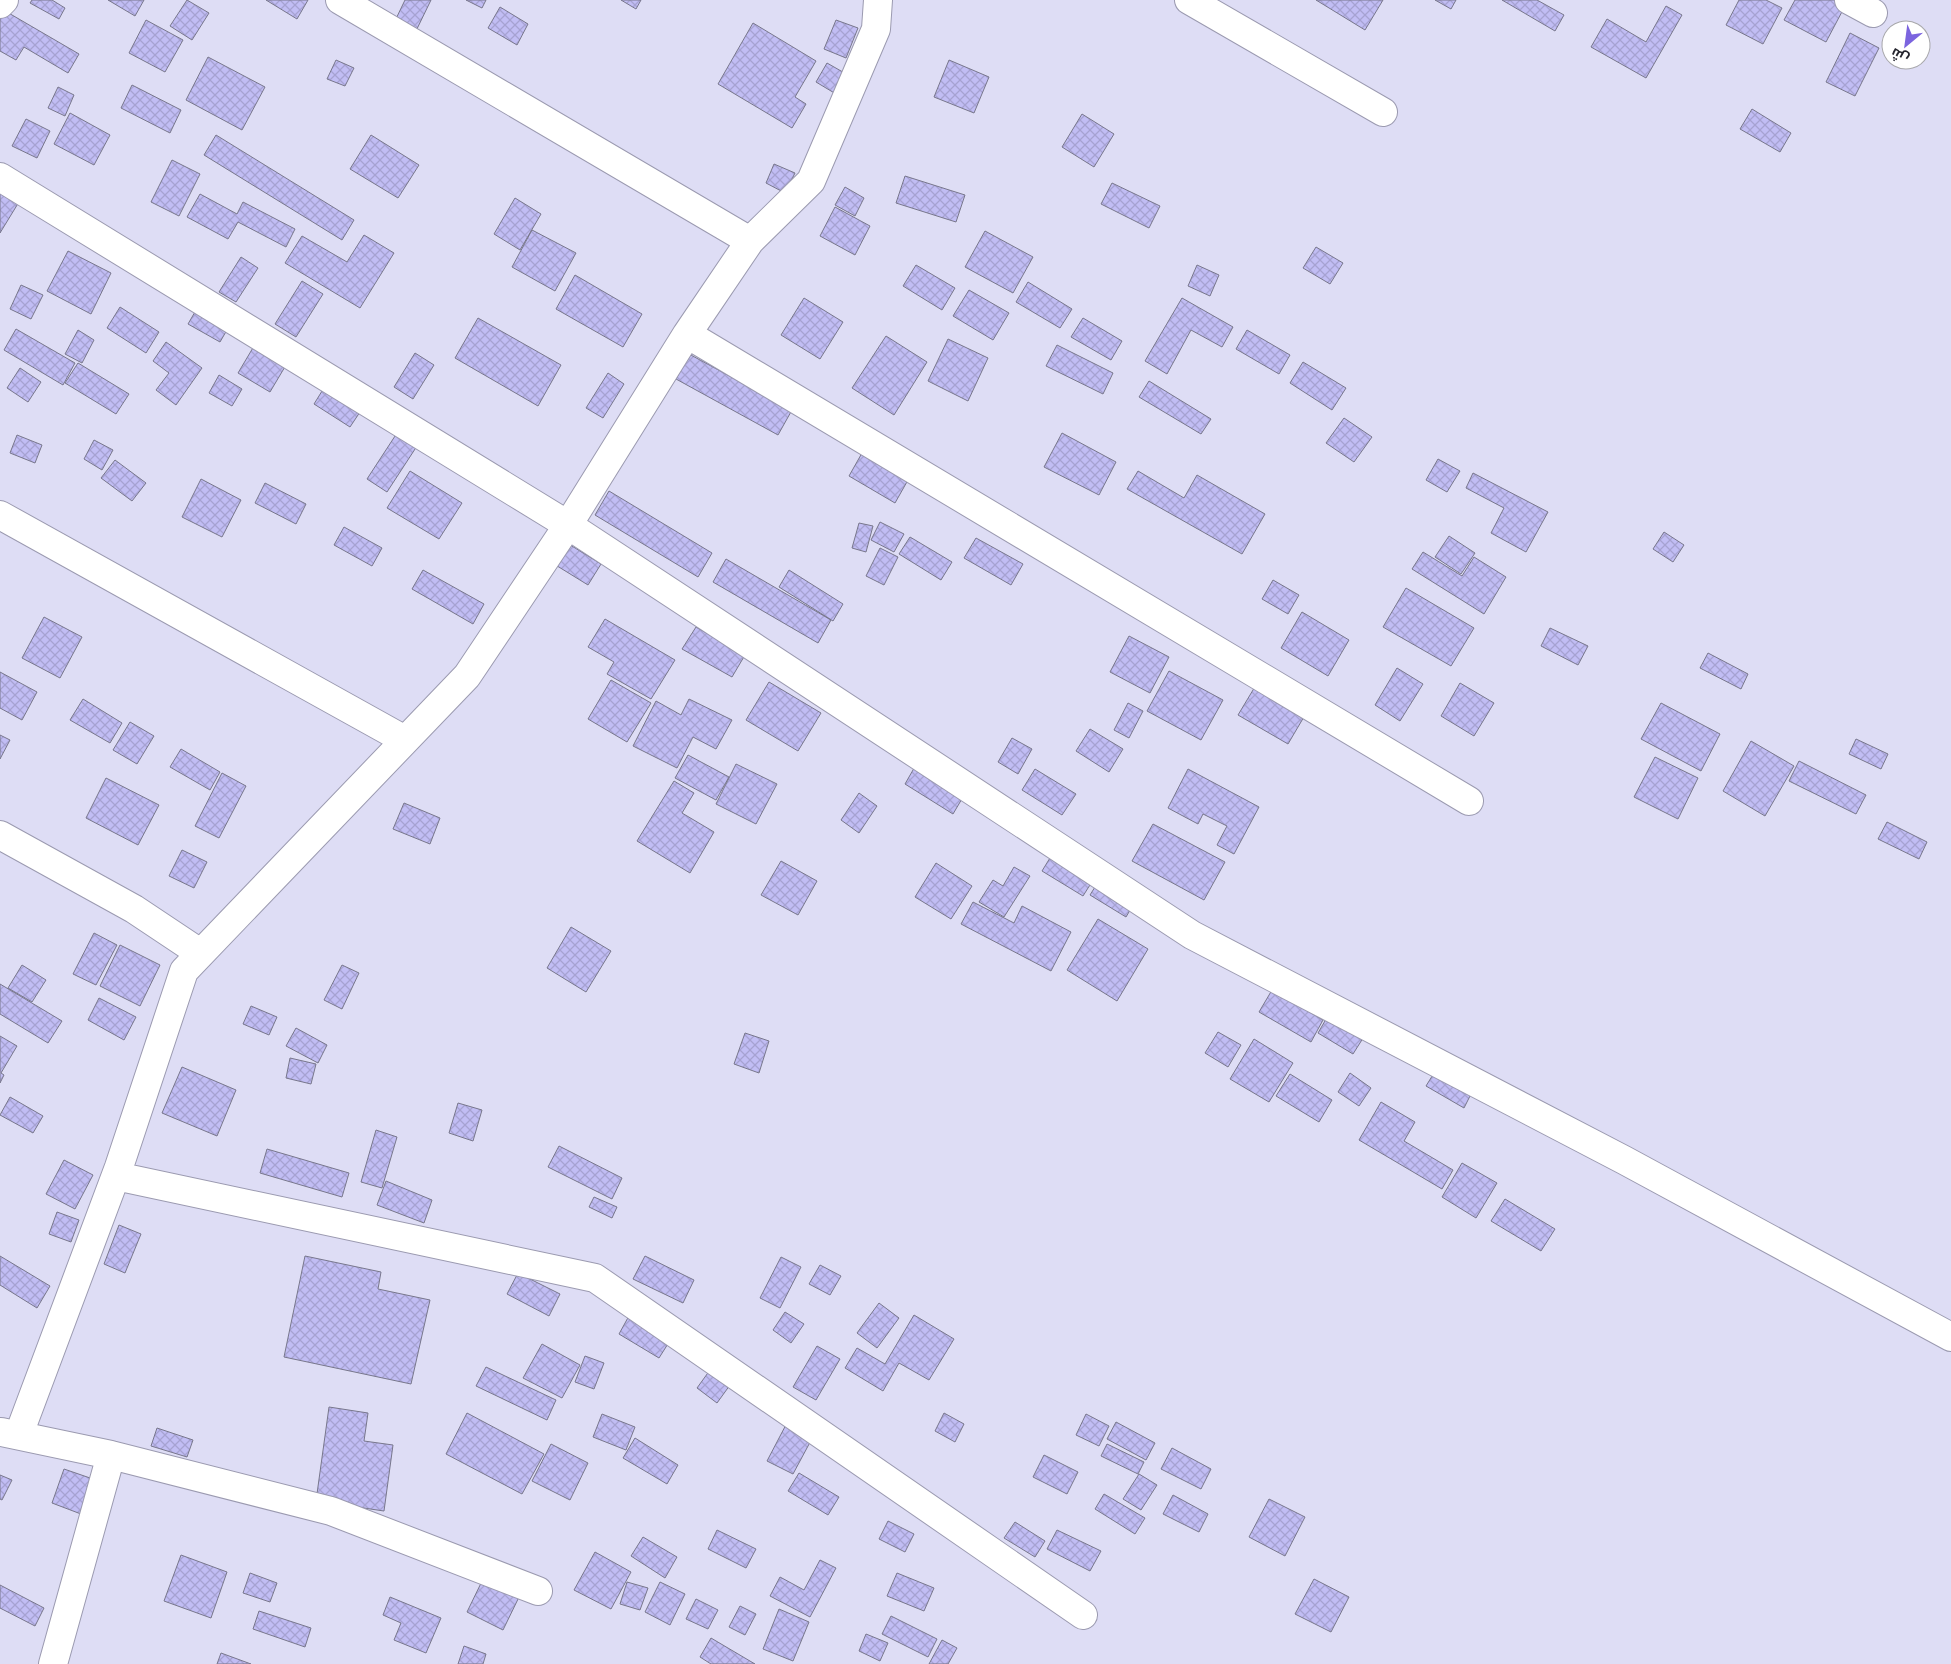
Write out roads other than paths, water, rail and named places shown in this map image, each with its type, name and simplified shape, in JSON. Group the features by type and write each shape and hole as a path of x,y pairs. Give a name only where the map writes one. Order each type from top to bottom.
{"street":[{"path":"0,4 4,0"},
{"path":"340,0 750,241"},
{"path":"538,1591 331,1511 111,1455 9,1433 116,1176 184,971 467,676 568,525 687,334 750,241 811,180 876,29 878,0"},
{"path":"1189,0 1383,112"},
{"path":"1849,0 1873,13"},
{"path":"0,177 568,525 1192,935 1624,1160 1951,1337"},
{"path":"687,334 1469,801"},
{"path":"0,515 405,740"},
{"path":"0,835 134,909 200,953"},
{"path":"116,1176 594,1278 1083,1615"},
{"path":"53,1664 111,1455"}]}
